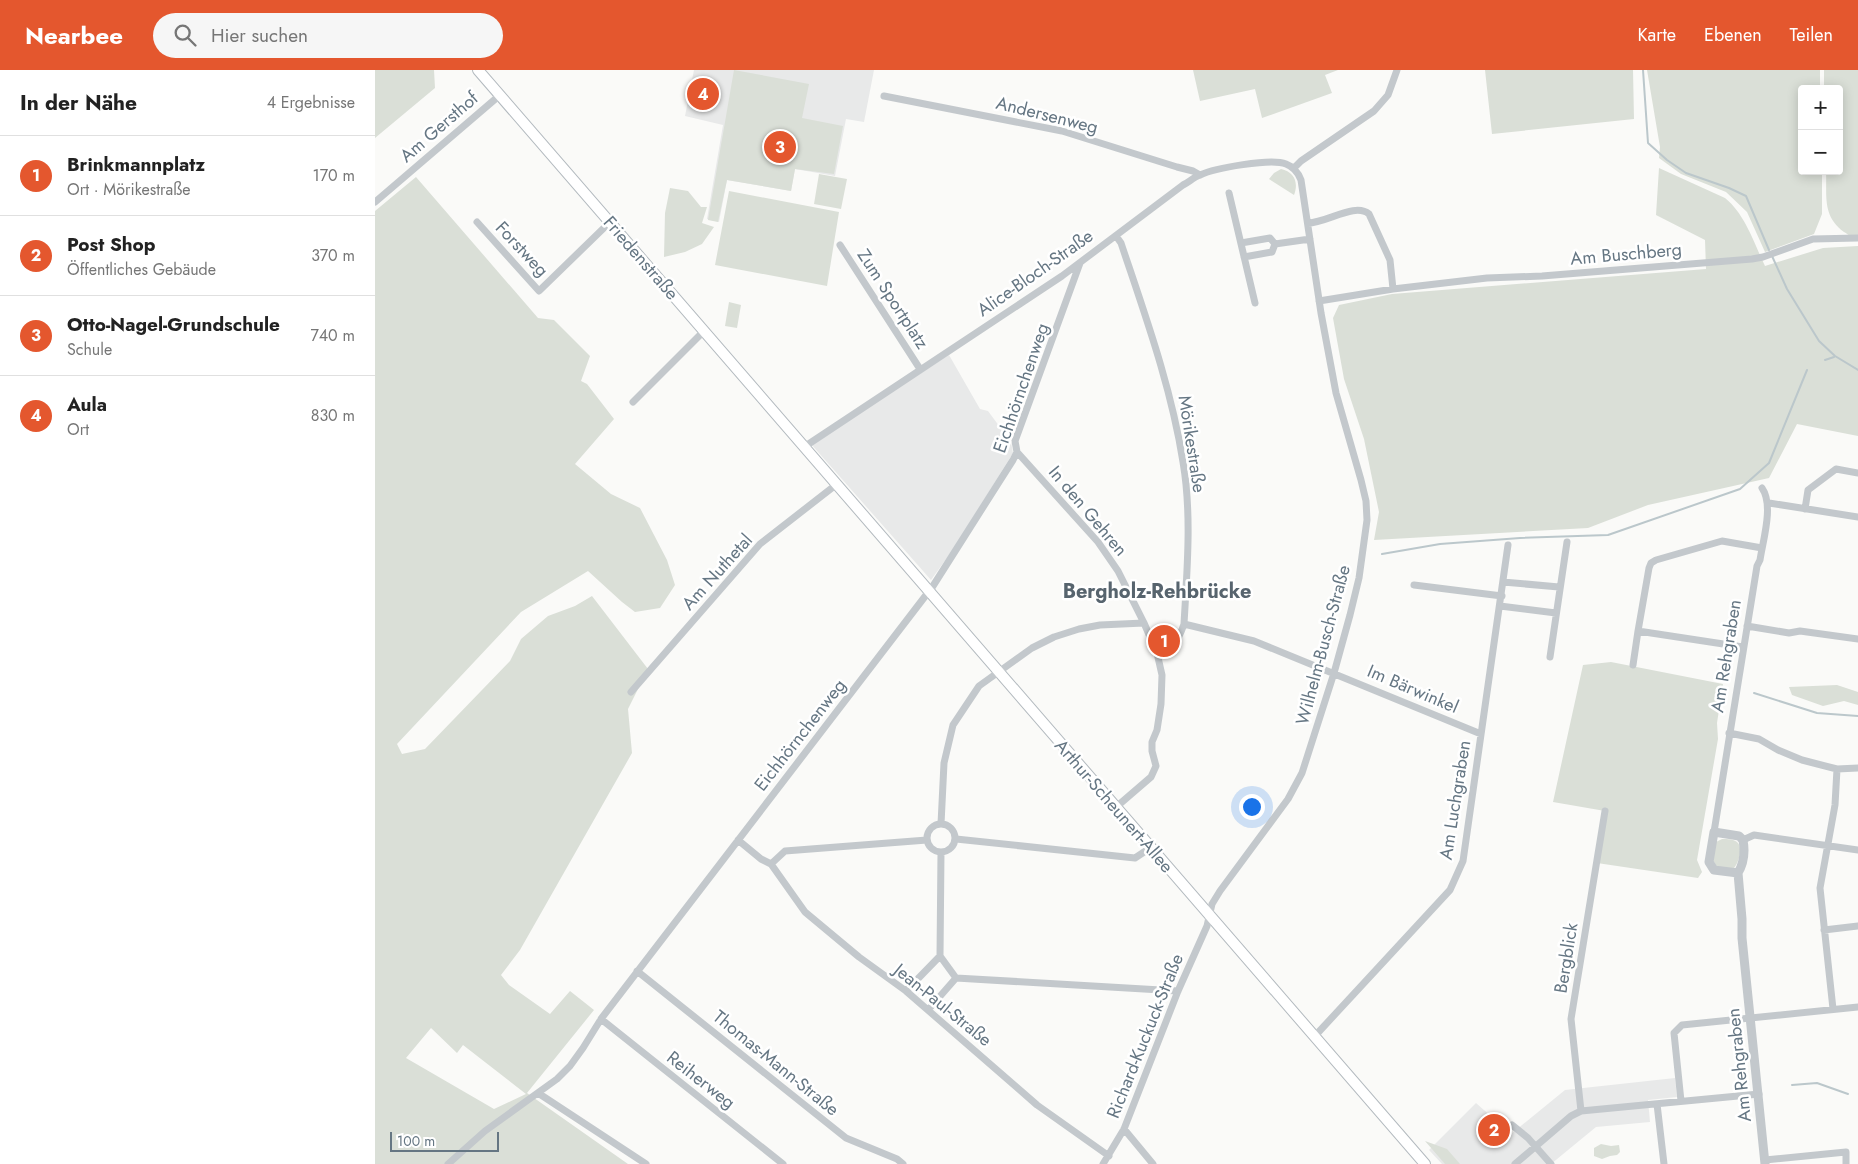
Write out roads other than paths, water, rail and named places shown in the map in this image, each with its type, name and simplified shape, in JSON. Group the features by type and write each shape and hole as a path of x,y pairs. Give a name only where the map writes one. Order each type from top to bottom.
{"main road":[{"name":"Friedenstraße","path":"478,70 804,447"},
{"name":"Arthur-Scheunert-Allee","path":"804,447 999,671 1208,916 1425,1164"}],"street":[{"path":"1294,168 1301,161 1374,111 1388,95 1397,70"},
{"name":"Am Gersthof","path":"375,202 499,95"},
{"name":"Andersenweg","path":"884,96 1063,131 1193,171 1200,175"},
{"name":"Alice-Bloch-Straße","path":"804,447 1081,262 1183,185 1200,175 1224,167 1247,164 1284,163 1294,168"},
{"name":"Wilhelm-Busch-Straße","path":"1208,916 1219,891 1288,799 1302,773 1334,673 1359,578 1367,520 1363,487 1336,393 1319,301 1301,180 1294,168"},
{"path":"1229,193 1255,303"},
{"path":"1308,223 1320,222 1354,209 1365,210 1369,214 1390,260 1393,289"},
{"name":"Forstweg","path":"477,222 539,291 610,222"},
{"name":"Mörikestraße","path":"1116,236 1124,252 1173,405 1183,463 1187,506 1184,624 1180,635 1172,647 1157,653"},
{"path":"1241,243 1270,238 1275,244"},
{"path":"1275,244 1310,238"},
{"name":"Am Buschberg","path":"1319,301 1393,289 1487,278 1551,275 1752,259 1763,257 1813,239 1858,238"},
{"name":"Zum Sportplatz","path":"840,244 920,369"},
{"path":"1244,258 1273,252 1275,244"},
{"name":"Eichhörnchenweg","path":"448,1164 485,1131 557,1079 570,1066 601,1019 637,971 929,592 1017,452 1015,441 1081,262"},
{"path":"633,402 703,331"},
{"name":"In den Gehren","path":"1017,452 1098,542 1119,571 1157,653 1162,684 1157,730 1152,742 1155,766 1151,777 1115,808"},
{"path":"1805,509 1808,490 1836,470 1858,474"},
{"name":"Am Nuthetal","path":"631,692 760,544 837,484"},
{"path":"1762,488 1766,493 1769,503 1858,517"},
{"name":"Am Rehgraben","path":"1738,873 1714,870 1709,862 1743,648 1769,503"},
{"path":"1633,665 1649,568 1656,560 1722,541 1762,548"},
{"path":"1550,657 1567,542"},
{"name":"Am Luchgraben","path":"1314,1037 1450,890 1463,861 1508,545"},
{"path":"1503,582 1559,587"},
{"path":"1414,585 1502,596"},
{"path":"1500,606 1555,613"},
{"path":"941,824 943,763 953,725 979,686 1032,648 1054,637 1100,625 1144,623"},
{"name":"Im Bärwinkel","path":"1184,624 1254,641 1481,734"},
{"path":"1747,626 1789,633 1800,631 1858,639"},
{"path":"1639,631 1743,648"},
{"path":"1729,733 1759,739 1801,760 1837,769 1858,768"},
{"path":"1833,1009 1820,888 1835,805 1837,769"},
{"name":"Bergblick","path":"1581,1112 1571,1019 1605,811"},
{"path":"941,824 947,824 951,828 956,839 951,848 941,852 932,849 927,840 930,829 941,824"},
{"path":"1714,832 1739,836 1743,840 1755,835 1858,850"},
{"path":"956,839 1135,858 1150,848"},
{"path":"738,840 761,859 771,864 785,851 927,840"},
{"name":"Am Rehgraben","path":"1743,840 1745,848 1738,873 1750,1018 1765,1162"},
{"path":"941,852 940,956 956,978"},
{"name":"Jean-Paul-Straße","path":"771,864 805,912 859,957 906,991 1037,1105 1109,1156"},
{"name":"Richard-Kuckuck-Straße","path":"1103,1164 1124,1129 1178,991 1204,932 1208,916"},
{"path":"1824,930 1858,926"},
{"path":"906,991 940,956"},
{"name":"Thomas-Mann-Straße","path":"637,971 846,1138 897,1159 903,1164"},
{"path":"956,978 1178,991"},
{"path":"928,1010 956,978"},
{"path":"1681,1101 1674,1032 1682,1025 1858,1007"},
{"name":"Reiherweg","path":"601,1019 783,1164"},
{"path":"538,1093 646,1164"},
{"path":"1515,1164 1571,1116 1581,1112 1759,1094"},
{"path":"1657,1104 1664,1164"},
{"path":"1512,1125 1551,1164"},
{"path":"1124,1129 1153,1164"},
{"path":"1765,1162 1846,1152 1846,1164"}],"waterway":[{"path":"1643,70 1648,143 1667,160 1686,173 1746,196 1769,250"},
{"path":"1772,256 1787,289 1819,341 1835,356 1858,370"},
{"path":"1825,360 1834,357"},
{"path":"1382,554 1440,544 1520,538 1608,535 1740,489 1769,463 1807,370"},
{"path":"1754,693 1817,713 1858,716"},
{"path":"1792,1085 1817,1083 1848,1094"}],"place":[{"name":"Aula","path":"703,94"},
{"name":"Otto-Nagel-Grundschule","path":"780,147"},
{"name":"Brinkmannplatz","path":"1164,641"},
{"name":"Post Shop","path":"1494,1130"}],"district":[{"name":"Bergholz-Rehbrücke","path":"1157,591"}]}
